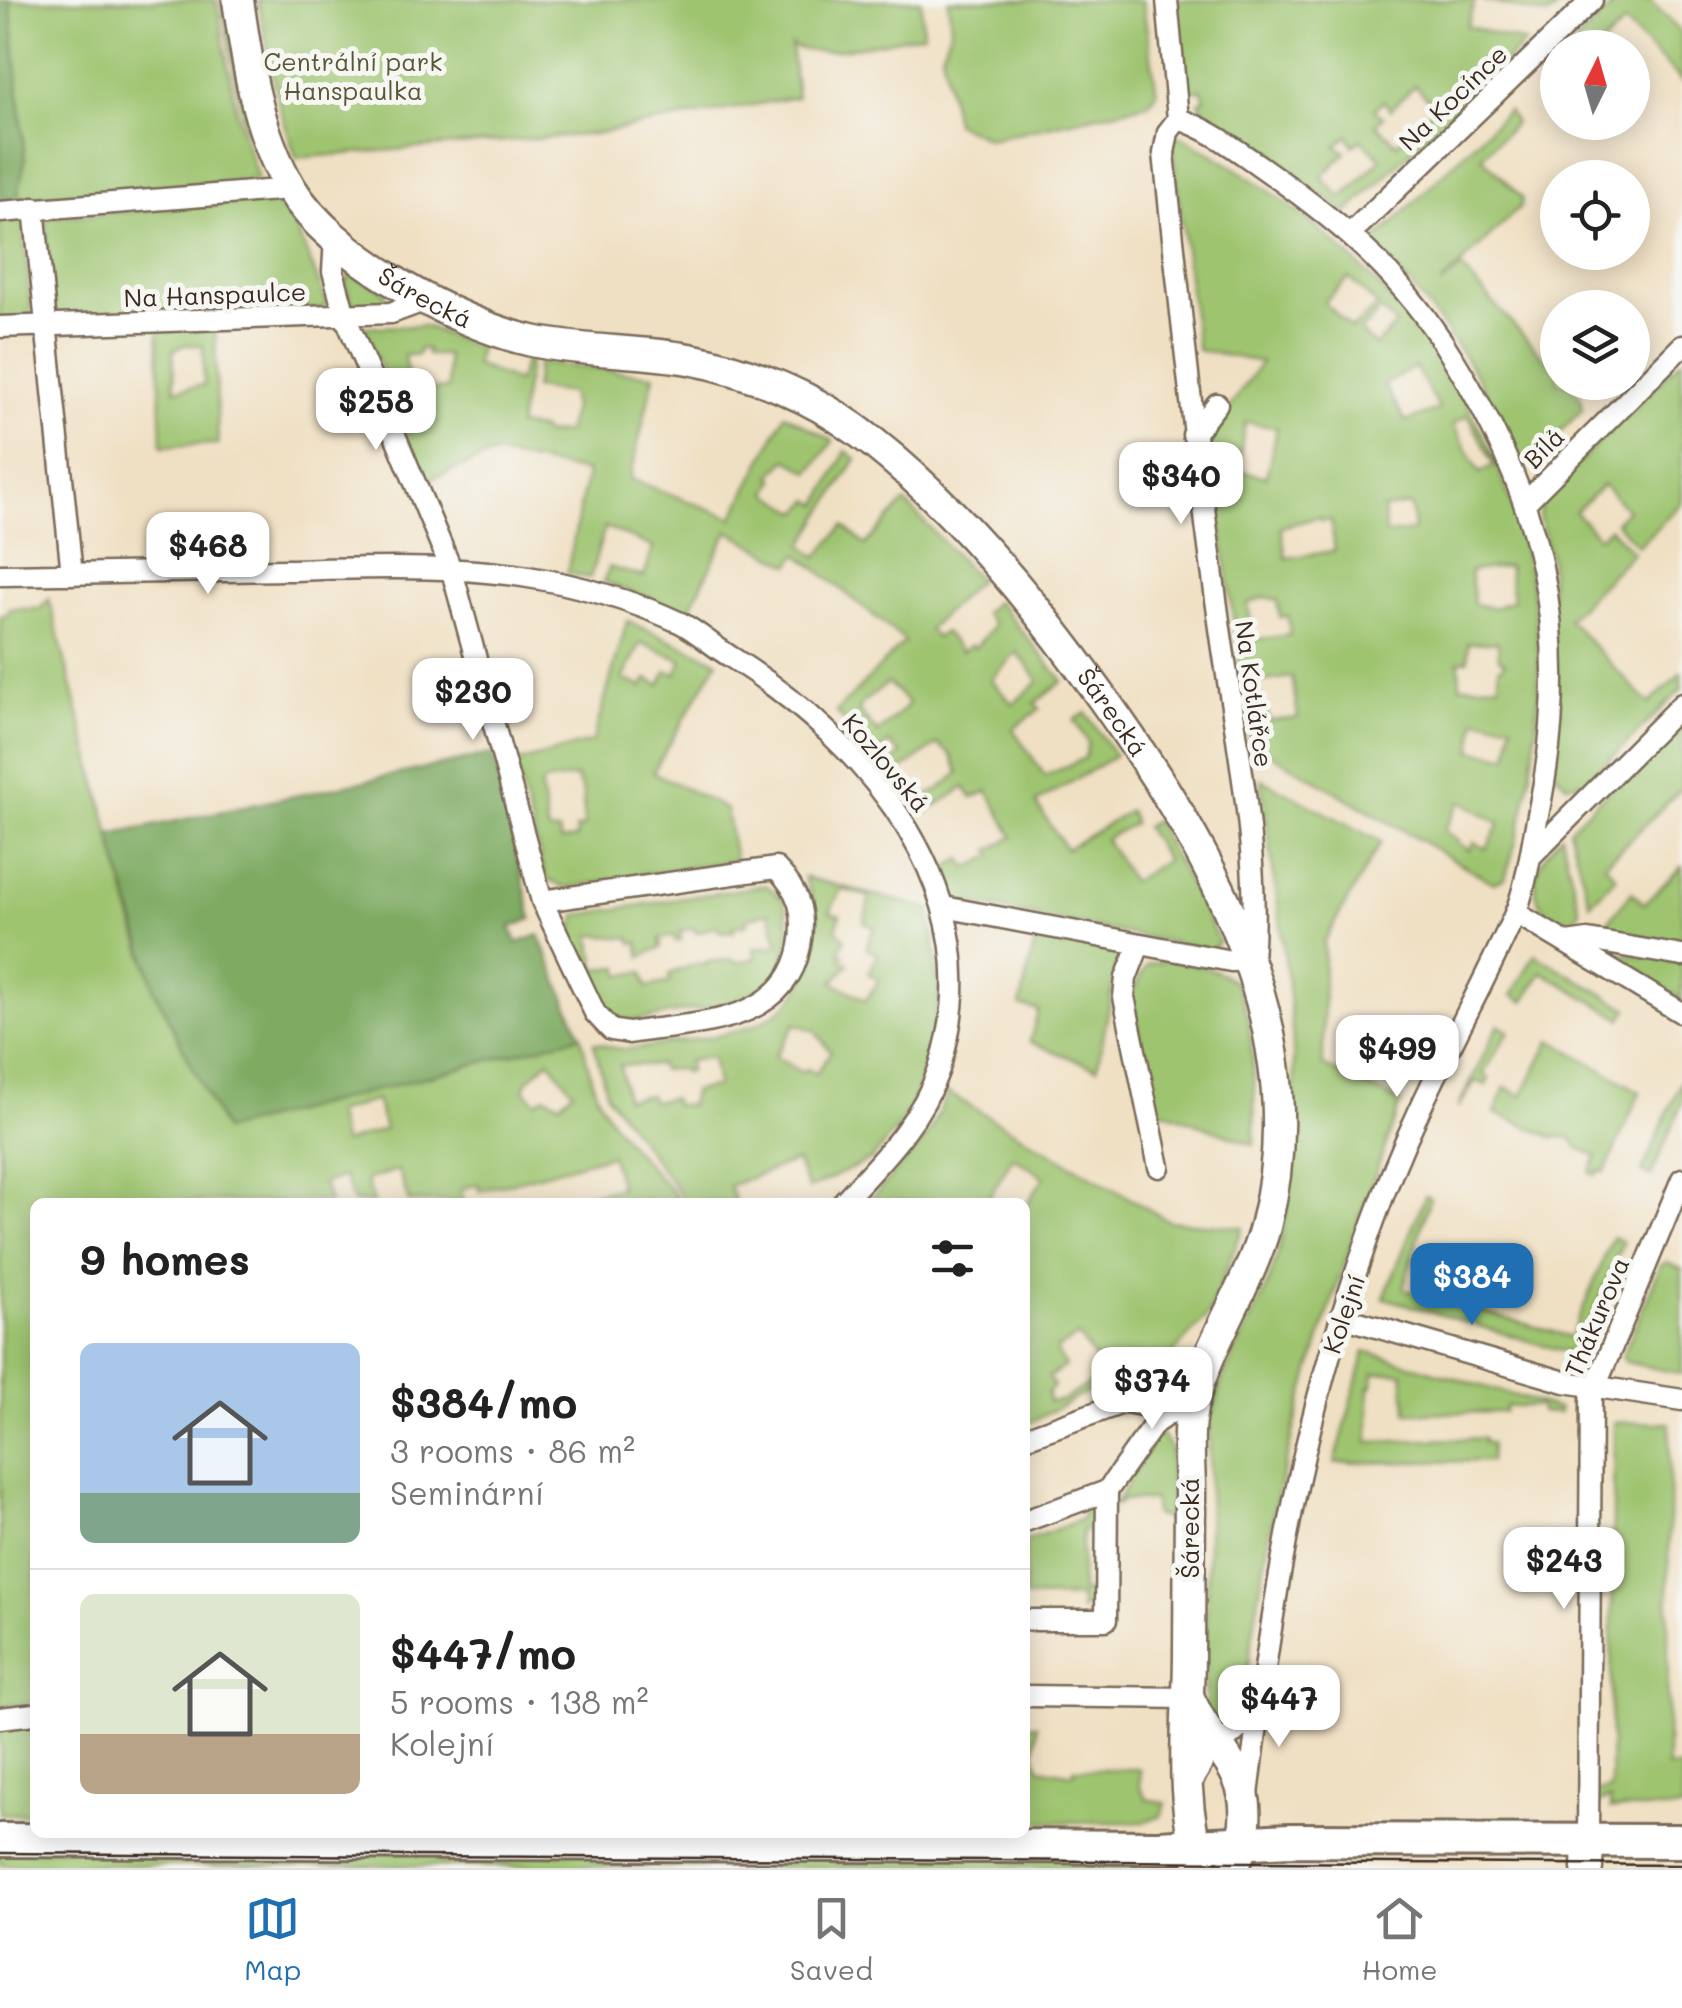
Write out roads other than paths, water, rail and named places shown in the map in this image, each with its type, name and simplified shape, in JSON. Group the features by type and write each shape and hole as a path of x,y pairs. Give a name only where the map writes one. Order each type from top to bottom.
{"main road":[{"path":"0,1840 1198,1857 1238,1855 1282,1840 1588,1854 1682,1841"}],"street":[{"name":"Šárecká","path":"238,0 259,114 290,189 335,238 429,299 484,328 536,342 679,357 729,370 805,399 873,441 970,538 1072,656 1190,831 1252,960 1274,1043 1278,1110 1272,1196 1248,1280 1182,1413 1189,1698 1184,1746 1198,1857"},
{"name":"Na Kotlářce","path":"1167,0 1178,118 1168,132 1164,153 1193,434 1248,830 1256,913 1252,960"},
{"name":"Na Kocínce","path":"1351,233 1592,0"},
{"path":"1178,118 1241,153 1351,233 1393,276 1484,405 1527,501 1543,560 1553,698 1545,779 1529,859"},
{"path":"0,212 290,189"},
{"path":"34,208 72,574"},
{"path":"335,238 333,270 346,316 452,571 542,901 595,1013 612,1030 629,1033 748,1014 781,992 796,966 802,936 801,903 793,886 776,868 542,901"},
{"name":"Na Hanspaulce","path":"0,327 392,313 429,299"},
{"name":"Bílá","path":"1527,501 1682,346"},
{"path":"1193,434 1217,404"},
{"name":"Kozlovská","path":"0,575 343,569 523,576 623,600 682,624 788,695 852,755 898,810 944,907 952,985 938,1071 914,1122 846,1198"},
{"name":"Kolejní","path":"1238,1855 1259,1689 1298,1468 1342,1316 1412,1125 1516,913 1529,859 1682,704"},
{"path":"1545,779 1580,804"},
{"path":"944,907 1139,945 1232,961 1252,960"},
{"path":"1516,913 1682,1013"},
{"path":"1567,943 1588,940 1682,956"},
{"path":"1139,945 1126,978 1124,997 1159,1167"},
{"name":"Thákurova","path":"1588,1854 1590,1420 1594,1385 1674,1223 1682,1179"},
{"path":"1342,1316 1564,1382 1682,1400"},
{"path":"1030,1436 1125,1402 1182,1413"},
{"path":"1030,1519 1107,1491 1156,1423 1182,1413"},
{"path":"1030,1620 1106,1620 1107,1491"},
{"path":"1190,1784 1217,1746 1243,1725 1259,1689"},
{"path":"1030,1696 1189,1698 1199,1724 1238,1772 1246,1806"},
{"path":"0,1718 30,1715"}],"tram line":[{"path":"0,1853 1682,1865"}],"park label":[{"name":"Centrální park Hanspaulka","path":"353,76"}]}
